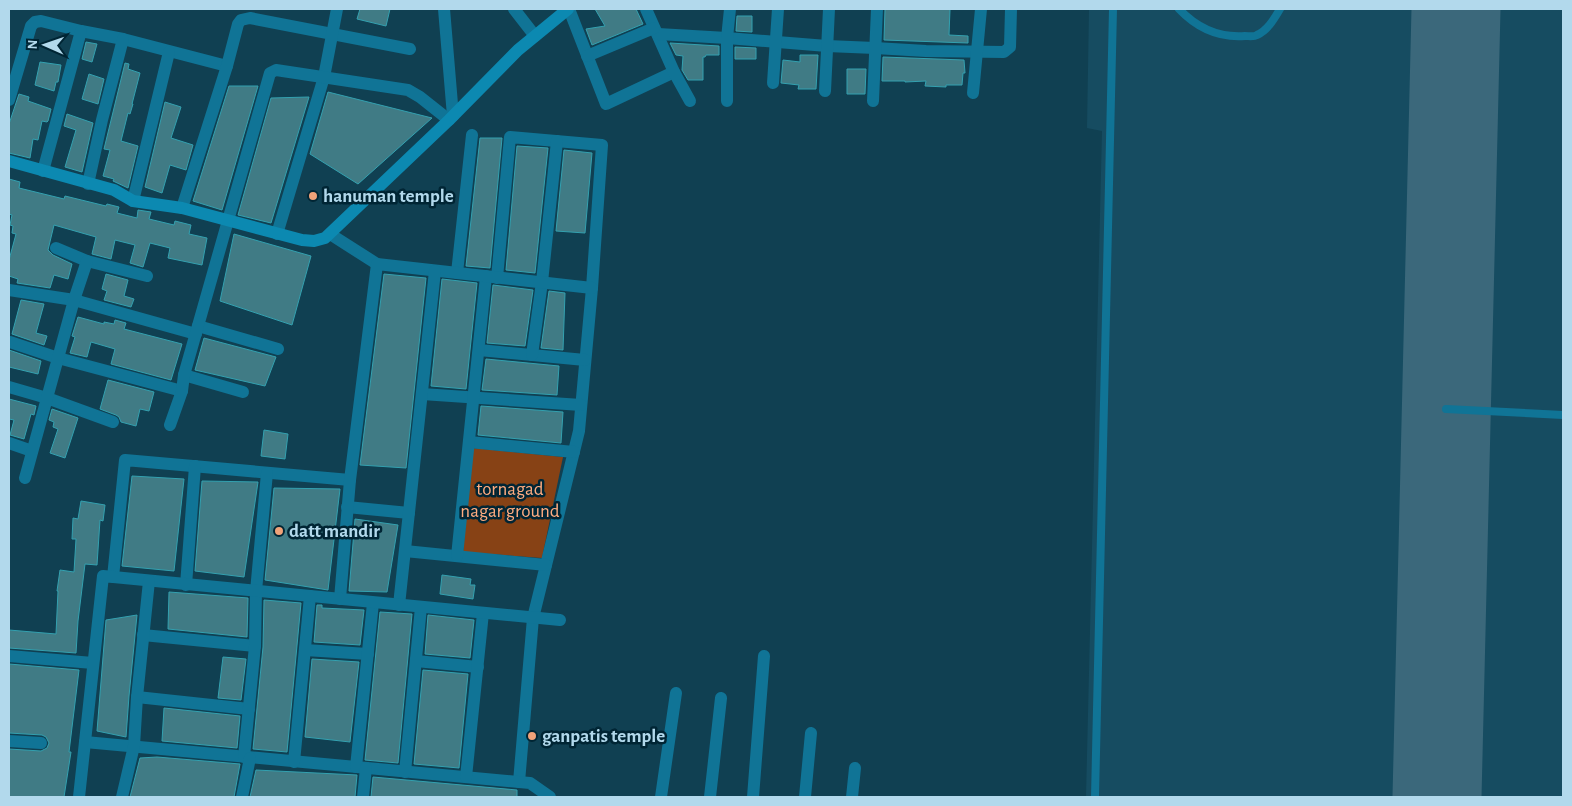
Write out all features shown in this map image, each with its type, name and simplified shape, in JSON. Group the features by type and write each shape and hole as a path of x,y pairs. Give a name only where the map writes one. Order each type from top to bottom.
{"street":[{"path":"277,234 324,77 336,9"},
{"path":"444,9 451,118"},
{"path":"514,9 535,36"},
{"path":"9,161 114,190 133,201 182,208 314,242 330,234 451,118 518,50 568,9 606,104 674,72"},
{"path":"646,9 674,72 690,101"},
{"path":"727,101 727,38 730,9"},
{"path":"773,83 778,9"},
{"path":"825,91 829,9"},
{"path":"873,102 877,9"},
{"path":"973,93 981,9"},
{"path":"587,56 656,31 776,43 977,53 1004,52 1010,48 1012,9"},
{"path":"182,208 227,66 238,24 243,18 410,49"},
{"path":"9,100 12,79 30,26 35,22 41,21 123,39 227,66"},
{"path":"43,170 81,31"},
{"path":"88,184 123,39"},
{"path":"133,201 169,52"},
{"path":"170,425 182,391 184,375 270,73 276,70 408,90 451,118"},
{"path":"457,273 472,134"},
{"path":"457,556 479,350 492,277 510,136 602,145 592,288 579,430 532,618 518,782"},
{"path":"532,355 557,141"},
{"path":"330,234 377,264 592,288"},
{"path":"56,248 87,261 147,276"},
{"path":"25,478 74,300 87,261"},
{"path":"340,599 347,507 377,264"},
{"path":"399,605 435,271"},
{"path":"9,290 74,300 278,349"},
{"path":"10,342 58,358 182,391"},
{"path":"479,350 585,360"},
{"path":"184,375 243,392"},
{"path":"9,387 47,398 113,422"},
{"path":"422,394 581,405"},
{"path":"469,442 574,452"},
{"path":"9,443 32,450"},
{"path":"113,578 125,460 350,480"},
{"path":"186,584 195,466"},
{"path":"242,797 247,757 255,646 256,591 267,473"},
{"path":"347,507 409,513"},
{"path":"404,551 546,565"},
{"path":"79,797 103,576 560,620"},
{"path":"122,797 134,746 149,581"},
{"path":"294,762 310,596"},
{"path":"362,797 361,768 373,603"},
{"path":"405,772 421,607"},
{"path":"466,777 483,613"},
{"path":"143,635 255,646"},
{"path":"305,650 368,654"},
{"path":"9,656 93,663"},
{"path":"753,797 764,656"},
{"path":"416,661 478,667"},
{"path":"661,797 676,693"},
{"path":"137,697 249,709"},
{"path":"710,797 721,698"},
{"path":"805,797 811,733"},
{"path":"9,741 41,744"},
{"path":"85,742 530,783 550,797"},
{"path":"852,797 855,768"}],"lane":[{"path":"1095,797 1113,9"},
{"path":"1179,9 1189,20 1208,30 1231,38 1256,36 1270,25 1280,9"},
{"path":"1446,409 1563,415"}],"shaded area":[{"path":"1089,9 1563,9 1563,797 1086,797 1102,131 1087,128"}],"green space":[{"name":"tornagad nagar ground","path":"473,448 563,457 542,558 463,552"}],"building":[{"path":"360,9 390,9 386,26 357,19"},
{"path":"595,9 636,9 643,24 592,45 586,29 605,26"},
{"path":"885,9 950,9 949,35 968,36 968,43 884,40"},
{"path":"737,16 752,16 752,32 736,31"},
{"path":"86,42 97,44 92,62 82,59"},
{"path":"670,43 719,46 719,55 706,55 703,57 703,80 688,80 682,70 683,56 676,55"},
{"path":"735,47 756,48 756,59 735,59"},
{"path":"800,55 818,55 816,89 798,89 799,85 781,83 783,60 800,62"},
{"path":"883,57 964,60 965,73 963,73 962,85 946,85 946,87 925,86 926,81 882,81"},
{"path":"40,62 61,65 58,82 56,82 54,91 35,85"},
{"path":"125,63 129,64 128,69 140,73 133,104 130,114 128,113 121,141 138,146 128,188 113,181 114,179 103,176 110,150 104,149"},
{"path":"847,69 866,69 865,94 847,94"},
{"path":"89,74 104,79 98,104 82,99"},
{"path":"229,86 258,86 222,210 193,201"},
{"path":"328,92 432,118 358,184 310,154"},
{"path":"19,94 29,97 28,101 51,109 48,121 42,121 38,140 33,139 30,158 9,153 9,124"},
{"path":"309,97 271,223 238,215 271,98"},
{"path":"165,102 181,107 171,138 193,145 186,170 170,165 162,193 145,187"},
{"path":"67,114 93,123 82,172 65,167 76,130 64,126"},
{"path":"480,138 502,138 490,268 466,266"},
{"path":"517,146 548,148 535,273 506,270"},
{"path":"564,150 592,153 585,233 556,231"},
{"path":"9,179 20,182 19,188 64,199 65,196 106,206 107,204 119,207 117,213 137,218 138,210 151,212 149,219 174,225 175,221 191,225 189,234 207,238 202,265 168,258 170,248 150,243 143,267 130,263 135,245 115,240 111,259 92,254 96,237 54,225 48,250 53,255 72,264 68,279 54,275 50,288 17,283 18,279 9,276 9,260 16,234 12,233 13,226 10,225 12,215 9,214"},
{"path":"234,234 311,256 292,325 220,301"},
{"path":"106,274 128,280 124,296 134,299 131,307 104,300 107,291 102,289"},
{"path":"384,274 426,278 406,468 360,465"},
{"path":"442,279 477,283 466,389 431,386"},
{"path":"493,285 533,290 525,346 487,343"},
{"path":"549,291 565,293 563,350 541,348"},
{"path":"21,300 44,304 36,333 47,336 44,345 12,334"},
{"path":"78,317 104,324 104,322 114,324 115,320 126,323 124,329 182,344 171,380 111,364 115,349 91,342 87,357 70,353 75,337 72,336"},
{"path":"204,338 276,357 265,386 195,370"},
{"path":"9,350 41,361 38,374 9,367"},
{"path":"486,359 559,366 557,395 482,390"},
{"path":"108,380 154,392 149,411 140,409 136,426 121,422 116,415 100,409"},
{"path":"9,399 36,406 34,415 31,414 24,439 10,435 14,420 9,419"},
{"path":"481,406 563,412 561,443 478,435"},
{"path":"52,409 78,418 65,458 50,453 58,429 53,427 54,422 49,420"},
{"path":"264,430 288,434 285,459 261,456"},
{"path":"132,476 184,479 174,571 122,566"},
{"path":"202,481 258,482 244,577 195,571"},
{"path":"274,488 340,489 328,590 265,580"},
{"path":"81,501 105,505 103,521 100,520 97,565 85,564 76,653 9,648 9,630 56,634 57,591 60,570 74,572 76,539 72,539 73,518 78,519"},
{"path":"355,519 398,525 387,592 349,591"},
{"path":"442,575 471,579 470,585 475,585 473,599 440,594"},
{"path":"169,592 248,598 247,637 168,629"},
{"path":"264,600 301,603 287,752 253,749 263,647"},
{"path":"317,605 322,605 322,608 364,610 360,645 314,642"},
{"path":"380,612 412,614 398,763 365,760"},
{"path":"137,615 126,737 97,731 106,620"},
{"path":"428,615 474,620 470,658 425,654"},
{"path":"223,657 246,659 241,700 218,698"},
{"path":"312,659 359,662 350,742 305,737"},
{"path":"9,664 79,670 69,752 71,752 64,797 9,797 9,749 41,751 47,748 49,743 46,737 42,735 9,733"},
{"path":"423,670 468,674 459,768 414,764"},
{"path":"164,708 240,716 237,748 162,741"},
{"path":"157,757 240,764 234,797 130,797 140,758"},
{"path":"256,770 357,775 355,797 250,797"},
{"path":"373,777 517,790 517,797 371,797"}],"runway":[{"path":"1437,797 1456,9"}],"place":[{"name":"hanuman temple","path":"313,196"},
{"name":"datt mandir","path":"279,531"},
{"name":"ganpatis temple","path":"532,736"}]}
